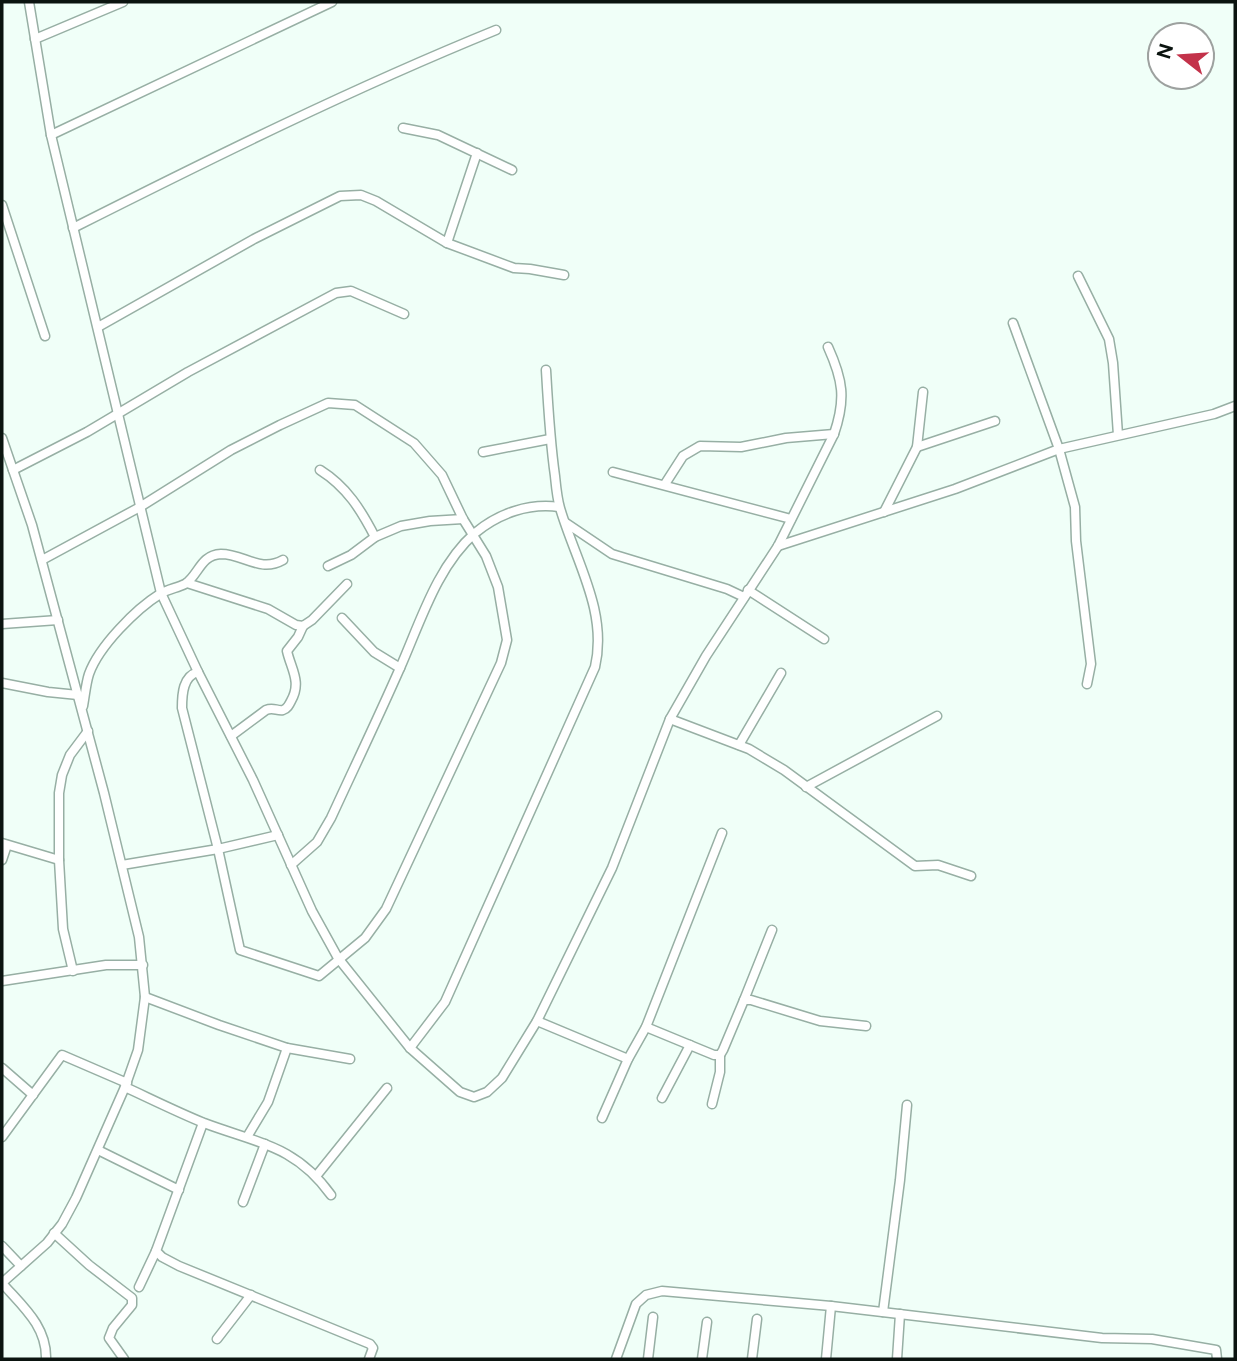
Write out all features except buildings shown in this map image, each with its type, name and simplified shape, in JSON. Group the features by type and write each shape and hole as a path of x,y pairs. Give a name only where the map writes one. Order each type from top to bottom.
{"street":[{"path":"29,2 51,135 161,593 312,911 338,958 410,1048 460,1092 474,1097 487,1092 502,1079 537,1021 612,868 670,719 746,593 778,546 834,434 843,391 839,370 828,347"},
{"path":"35,39 123,2"},
{"path":"51,135 331,2"},
{"path":"73,229 237,145 393,72 496,30"},
{"path":"403,128 433,133 512,170"},
{"path":"447,243 477,153"},
{"path":"98,327 254,239 340,196 362,195 447,243 514,268 564,275"},
{"path":"2,205 5,222 45,336"},
{"path":"1078,276 1109,339 1118,435"},
{"path":"13,470 336,293 351,291 404,314"},
{"path":"1013,323 1059,449 1075,506 1076,541 1091,664 1087,684"},
{"path":"410,1048 444,1002 595,667 599,650 596,617 559,507 550,439 546,370"},
{"path":"884,512 917,447 923,392"},
{"path":"42,560 139,507 244,444 328,403 343,402 371,413 414,443 442,475 463,519 486,556 501,601 507,640 501,663 386,909 365,938 319,976 240,950 218,849 182,708 189,676 198,672"},
{"path":"778,546 955,489 1059,449 1214,414 1235,406"},
{"path":"917,447 995,421"},
{"path":"665,484 682,456 700,446 741,447 786,438 834,434"},
{"path":"483,452 550,439"},
{"path":"3,443 42,560 83,710 139,937 145,997 138,1050 126,1085 76,1198 54,1233 2,1283 34,1319 44,1336 47,1359"},
{"path":"320,470 346,491 362,512 375,537"},
{"path":"613,472 791,519"},
{"path":"291,865 317,842 331,818 440,579 457,553 473,534 486,524 511,512 531,506 559,507"},
{"path":"328,566 351,555 375,537 401,526 463,519"},
{"path":"566,523 612,554 746,593 824,639"},
{"path":"83,710 89,673 111,638 161,593 187,583 199,565 220,554 265,566 283,560"},
{"path":"187,583 268,609 296,625 303,626"},
{"path":"231,736 266,710 272,707 281,710 286,708 296,689 296,676 287,651 303,626 347,584"},
{"path":"342,618 374,652 400,668"},
{"path":"2,624 58,621"},
{"path":"74,677 89,673"},
{"path":"739,745 781,673"},
{"path":"2,683 78,695"},
{"path":"806,787 937,716"},
{"path":"670,719 739,745 784,770 915,866 938,865 971,876"},
{"path":"74,971 63,929 59,793 62,775 70,755 88,731"},
{"path":"602,1118 628,1059 646,1027 722,833"},
{"path":"122,865 218,849 278,835"},
{"path":"2,860 4,844 59,860"},
{"path":"712,1104 720,1072 720,1055 772,930"},
{"path":"2,981 106,965 143,965"},
{"path":"145,997 287,1048 350,1059"},
{"path":"744,1000 820,1021 866,1026"},
{"path":"537,1021 628,1059"},
{"path":"646,1027 714,1055 720,1055"},
{"path":"662,1098 690,1045"},
{"path":"247,1137 268,1102 287,1048"},
{"path":"2,1137 62,1055 204,1123 282,1150 317,1175 331,1195"},
{"path":"2,1068 33,1095"},
{"path":"317,1175 387,1088"},
{"path":"883,1312 900,1180 906,1105"},
{"path":"139,1287 156,1251 204,1123"},
{"path":"243,1202 265,1144"},
{"path":"98,1150 178,1190"},
{"path":"54,1233 89,1265 132,1298 132,1305 113,1328 109,1338 124,1359"},
{"path":"2,1246 21,1266"},
{"path":"156,1251 179,1266 370,1344 373,1348 369,1359"},
{"path":"617,1359 636,1304 646,1295 662,1291 831,1306 1102,1338 1152,1339 1216,1350 1217,1359"},
{"path":"217,1339 251,1296"},
{"path":"826,1359 831,1306"},
{"path":"897,1359 900,1314"},
{"path":"648,1359 653,1317"},
{"path":"752,1359 757,1319"},
{"path":"702,1359 707,1322"}]}
